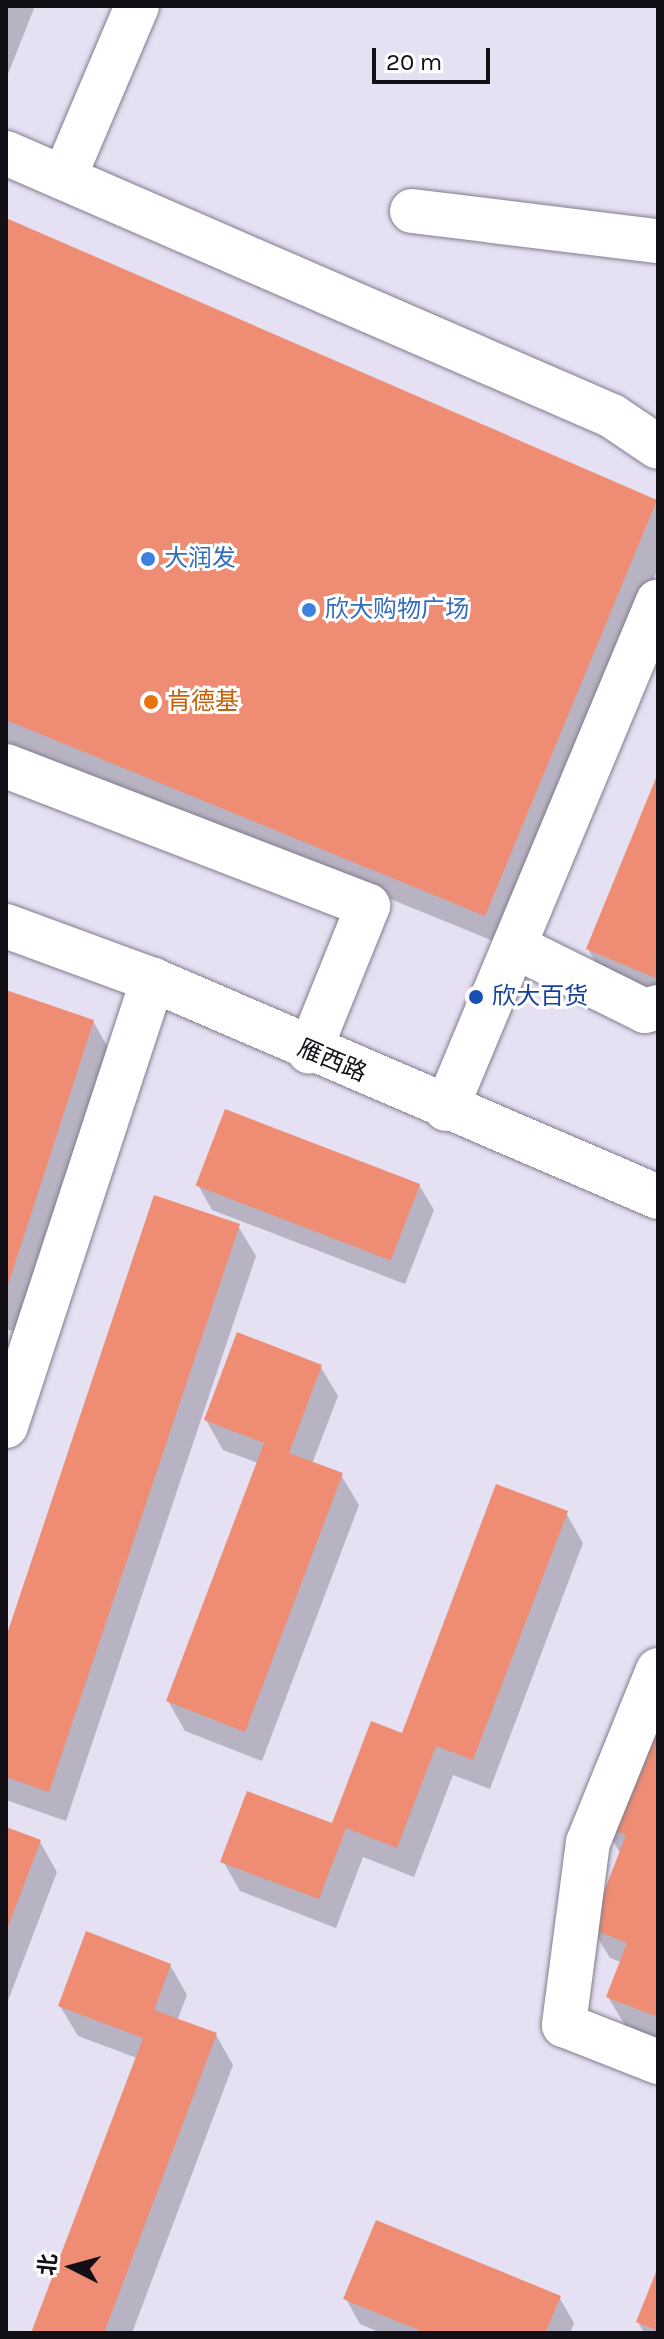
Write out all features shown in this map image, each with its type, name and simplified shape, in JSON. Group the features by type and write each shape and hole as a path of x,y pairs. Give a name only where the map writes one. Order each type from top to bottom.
{"street":[{"path":"64,178 137,6"},
{"path":"6,153 612,416 658,447"},
{"path":"412,211 658,241"},
{"path":"446,1109 514,946 585,739 658,601"},
{"path":"6,766 368,906 309,1052"},
{"name":"雁西路","path":"6,926 153,980 309,1052 658,1197"},
{"path":"514,946 645,1011 658,1007"},
{"path":"6,1426 153,980"},
{"path":"658,1670 588,1842 564,2025 658,2062"}],"building":[{"name":"欣大购物广场","path":"6,218 657,500 485,916 6,720"},
{"path":"658,773 658,979 586,949"},
{"path":"6,990 94,1020 7,1288 6,1288"},
{"path":"225,1109 420,1184 391,1260 196,1186"},
{"path":"154,1195 240,1224 49,1792 6,1777 6,1637"},
{"path":"237,1332 322,1365 289,1453 343,1473 245,1732 166,1701 264,1443 204,1420"},
{"path":"496,1484 568,1511 473,1760 436,1746 397,1848 346,1828 319,1899 220,1862 247,1791 332,1823 371,1721 402,1733"},
{"path":"658,1682 658,2017 606,1997 627,1943 590,1928 626,1835 602,1826"},
{"path":"6,1827 41,1840 6,1932"},
{"path":"86,1931 171,1964 154,2010 217,2033 104,2333 31,2333 143,2038 58,2006"},
{"path":"376,2220 561,2296 545,2333 426,2333 343,2299"},
{"path":"658,2267 658,2331 636,2322"}],"place":[{"name":"大润发","path":"148,559"},
{"name":"欣大购物广场","path":"309,610"},
{"name":"肯德基","path":"151,702"},
{"name":"欣大百货","path":"476,997"}]}
